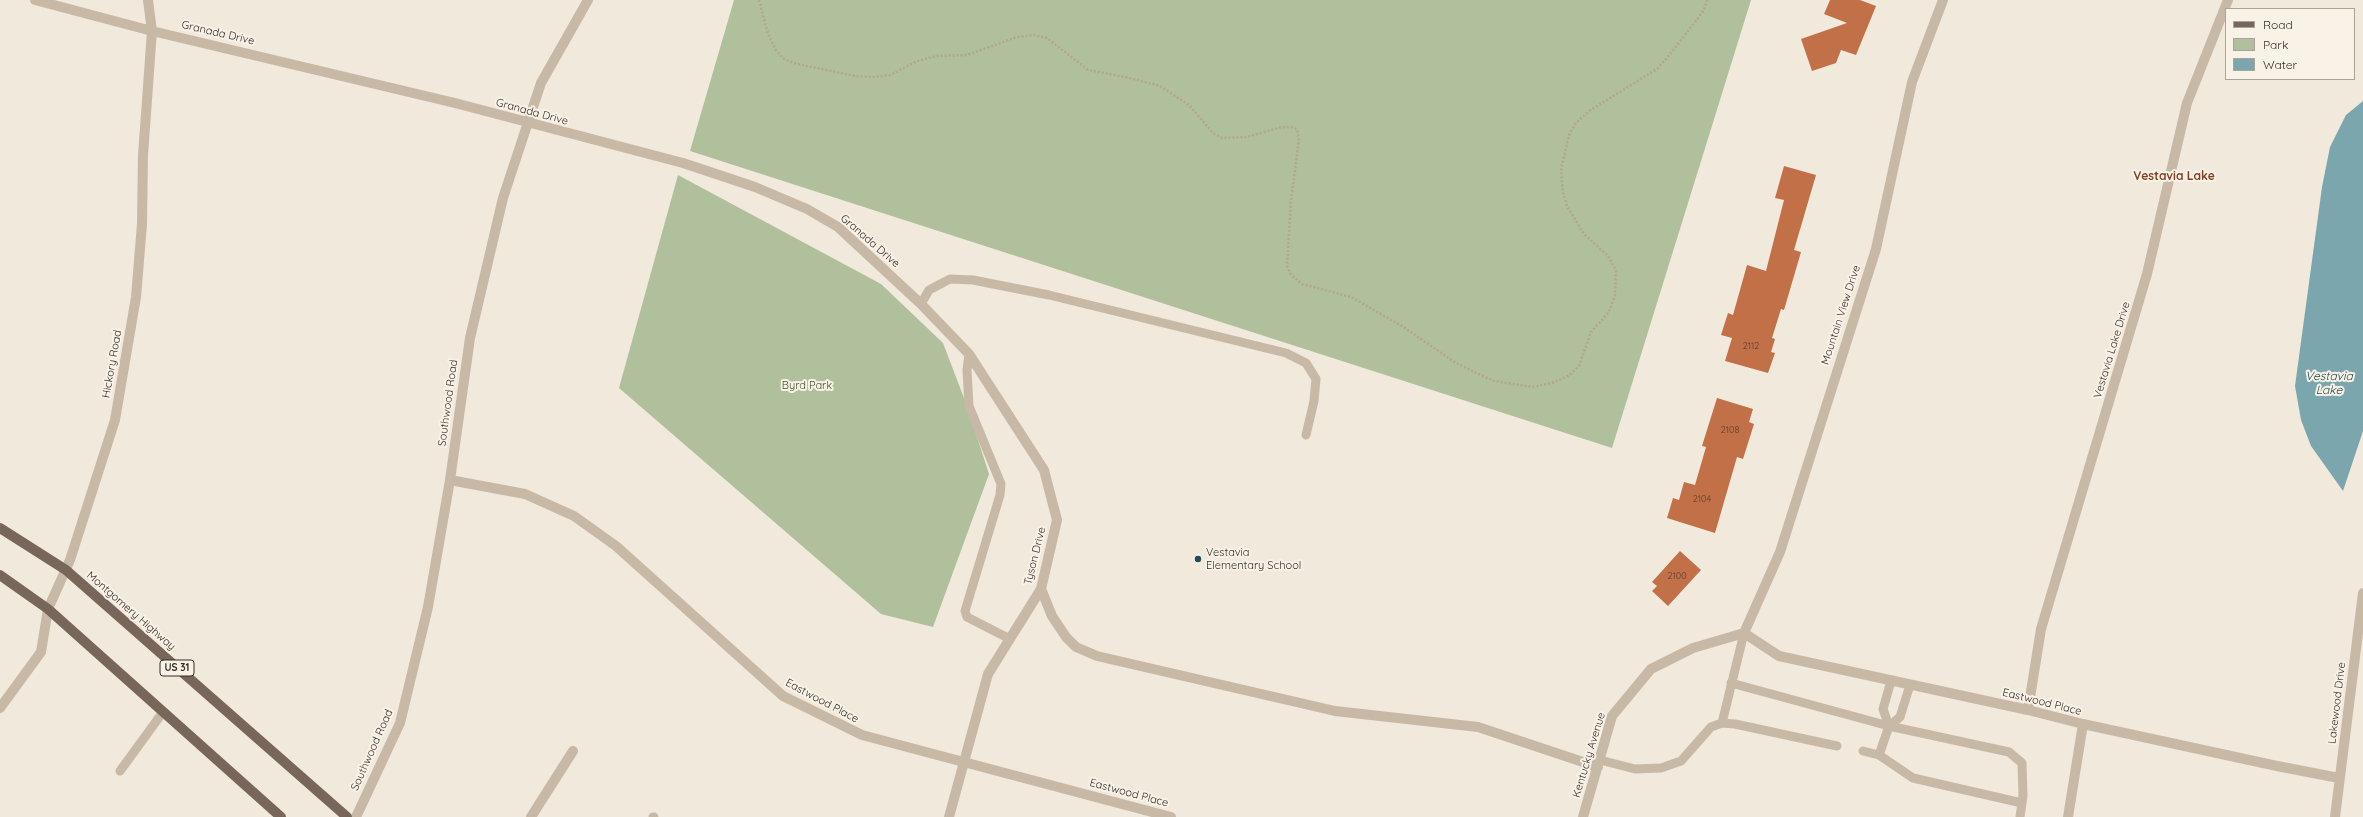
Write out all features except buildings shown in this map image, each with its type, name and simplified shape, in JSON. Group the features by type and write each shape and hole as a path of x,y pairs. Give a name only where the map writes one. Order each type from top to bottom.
{"main road":[{"name":"Montgomery Highway","path":"0,528 66,570 347,817"},
{"path":"0,575 48,609 281,817"}],"street":[{"name":"Granada Drive","path":"35,0 152,31 455,103 683,163 755,187 807,209 838,226 921,304 968,354"},
{"name":"Hickory Road","path":"1,706 41,652 48,609 66,570 115,420 136,297 152,31 148,0"},
{"name":"Southwood Road","path":"356,817 400,723 428,607 450,480 470,338 503,198 541,83 588,0"},
{"name":"Mountain View Drive","path":"1744,633 1780,552 1876,249 1912,82 1944,0"},
{"name":"Vestavia Lake Drive","path":"2028,710 2041,629 2147,274 2187,102 2228,0"},
{"name":"Tyson Drive","path":"949,817 988,674 1041,589 1057,520 1044,470 968,354"},
{"name":"Eastwood Place","path":"450,480 525,494 574,516 616,546 783,696 862,735 1171,817"},
{"path":"1041,589 1049,611 1066,637 1076,647 1098,656 1335,711 1478,727 1599,763"},
{"name":"Lakewood Drive","path":"2335,817 2363,593"},
{"name":"Eastwood Place","path":"1744,633 1779,656 2028,710 2083,724 2339,778"},
{"name":"Kentucky Avenue","path":"1583,817 1612,716 1651,669 1693,648 1744,633"},
{"path":"2068,817 2083,724"},
{"path":"531,817 574,751"}],"lane":[{"path":"921,304 929,290 950,280 973,280 1049,294 1286,353 1306,363 1316,380 1314,401 1306,435"},
{"path":"968,354 967,370 969,406 1001,484 1000,495 964,611 967,617 1010,639"},
{"path":"1722,723 1744,633"},
{"path":"1889,726 1883,709 1891,681"},
{"path":"1731,683 1889,726 2009,752 2022,763 2022,804 2020,817"},
{"path":"1879,755 1889,726 1900,717 1910,685"},
{"path":"120,771 163,712"},
{"path":"1599,763 1635,769 1661,768 1681,761 1711,727 1722,723 1735,724 1837,746"},
{"path":"1863,751 1879,755 1913,778 2022,804"}],"path":[{"path":"759,0 768,34 776,50 783,58 793,63 855,76 874,77 890,75 918,61 937,56 967,56 1017,37 1033,35 1047,38 1088,70 1132,78 1165,89 1189,105 1213,133 1222,138 1247,136 1282,127 1297,129 1300,140 1291,201 1287,266 1291,275 1302,284 1351,297 1402,326 1453,361 1474,372 1494,380 1533,387 1552,383 1568,376 1578,366 1591,332 1608,312 1615,295 1616,270 1608,256 1584,234 1567,206 1562,193 1561,170 1569,135 1576,123 1589,112 1657,69 1704,10 1708,0"}],"green space":[{"path":"734,0 1751,0 1612,448 690,151"},
{"name":"Byrd Park","path":"678,175 881,284 943,343 967,406 989,474 933,627 881,614 619,388"}],"water":[{"name":"Vestavia Lake","path":"2363,101 2363,431 2343,491 2311,446 2301,420 2295,386 2322,187 2330,147 2346,115"}],"place":[{"name":"Vestavia Elementary School","path":"1198,559"}],"district":[{"name":"Vestavia Lake","path":"2174,176"}]}
